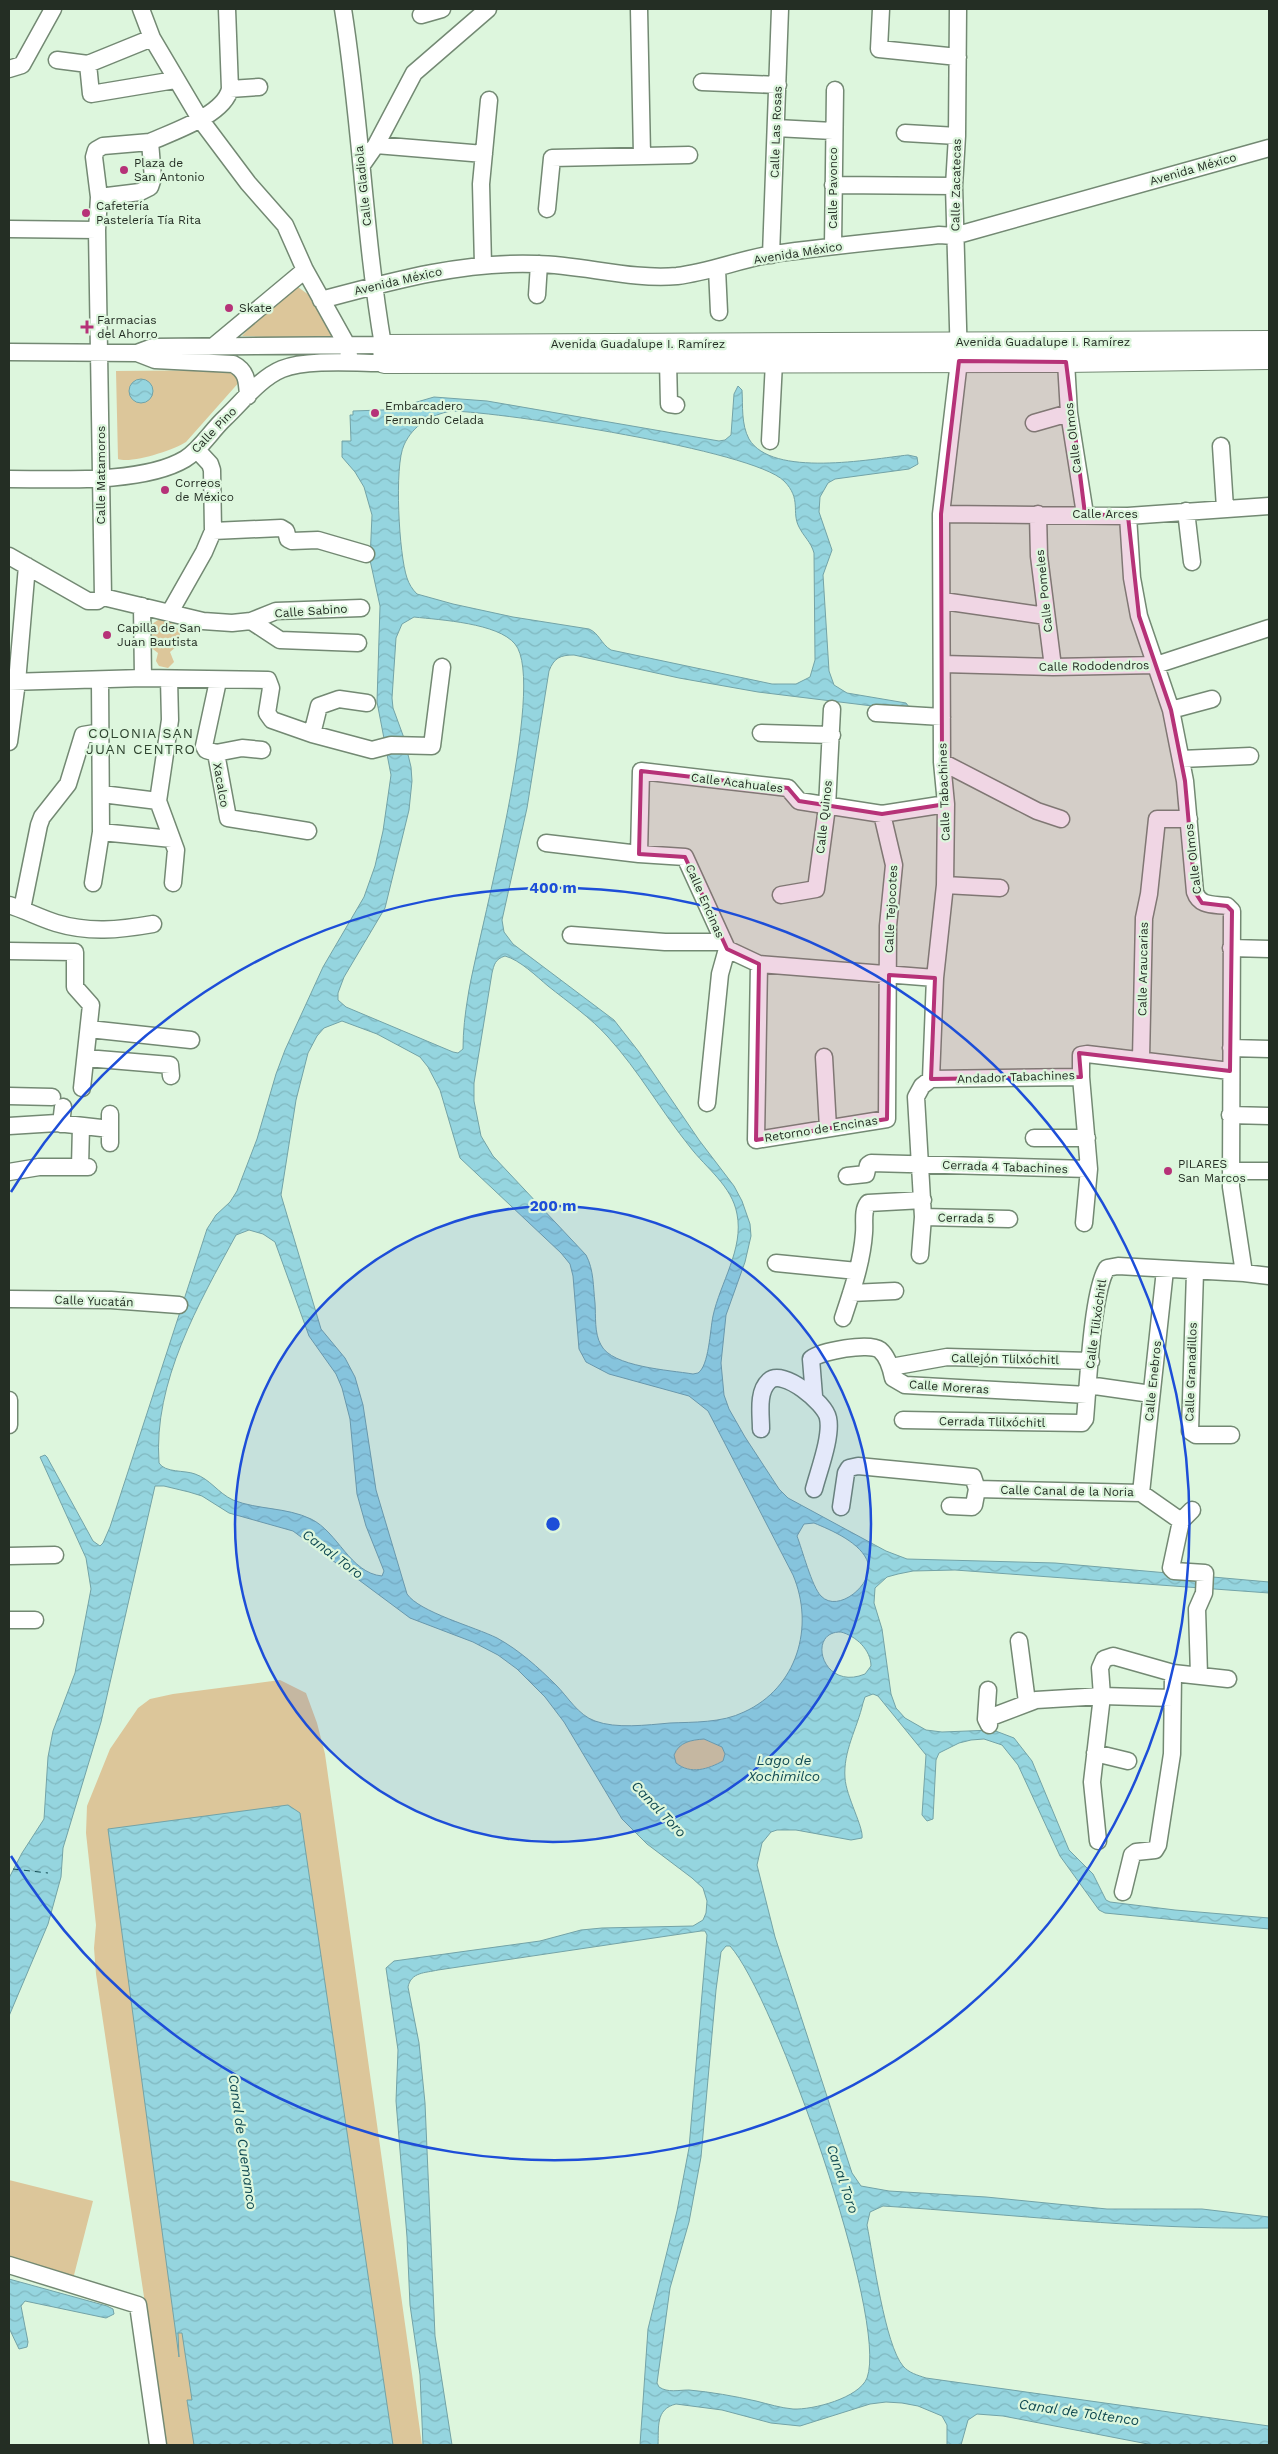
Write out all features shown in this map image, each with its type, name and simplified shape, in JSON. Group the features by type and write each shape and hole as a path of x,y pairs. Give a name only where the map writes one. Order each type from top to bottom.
{"main road":[{"name":"Avenida Guadalupe I. Ramírez","path":"383,354 774,362 959,352 1269,341"},
{"name":"Avenida Guadalupe I. Ramírez","path":"383,354 959,352 1066,362 1269,359"}],"street":[{"path":"9,69 22,65 54,9"},
{"path":"141,9 152,38 175,80 200,119 248,183 285,225 305,270 348,347 350,363"},
{"path":"99,197 140,192 150,187 153,178 150,142 200,119 228,98 230,89 227,9"},
{"name":"Calle Gladiola","path":"343,9 362,165 373,286 383,354"},
{"path":"421,15 442,9"},
{"path":"362,165 376,146 414,73 488,9"},
{"path":"639,9 642,156"},
{"name":"Calle Las Rosas","path":"771,255 780,9"},
{"path":"881,9 879,48 958,58"},
{"name":"Calle Zacatecas","path":"958,9 954,236 959,352"},
{"path":"56,60 88,64 152,38"},
{"path":"88,64 91,94 175,80"},
{"path":"702,82 778,86"},
{"path":"230,89 259,87"},
{"name":"Calle Pavonco","path":"833,246 835,90"},
{"path":"482,265 481,184 489,100"},
{"path":"776,128 833,131"},
{"path":"905,133 957,136"},
{"name":"Calle Matamoros","path":"103,597 97,230 99,197 94,157 96,150 103,146 150,142"},
{"path":"376,146 484,154"},
{"name":"Avenida México","path":"321,300 373,286 482,265 539,264 650,276 676,276 717,269 771,255 833,246 939,235 954,236 1269,148"},
{"path":"547,209 552,158 689,155"},
{"path":"834,185 954,186"},
{"path":"9,229 97,230"},
{"path":"537,295 539,264"},
{"path":"717,269 719,312"},
{"path":"214,345 305,270"},
{"name":"Avenida Guadalupe I. Ramírez","path":"9,352 137,353 153,347 214,345 348,347 383,354"},
{"name":"Calle Tabachines","path":"932,1079 935,978 945,885 946,804 942,762 941,514 959,352"},
{"path":"137,353 156,360 233,364 241,368 245,373 248,396"},
{"name":"Avenida Guadalupe I. Ramírez","path":"350,363 383,354"},
{"path":"668,361 669,404 676,404"},
{"path":"770,441 774,362"},
{"name":"Calle Olmos","path":"1066,362 1069,414 1085,514"},
{"name":"Calle Pino","path":"9,479 102,479 170,466 197,450 221,422 248,396 267,378 282,369 298,364 350,363"},
{"path":"1034,423 1069,414"},
{"path":"1221,446 1226,508"},
{"path":"170,612 204,552 213,531 212,470 210,464 197,450"},
{"name":"Calle Arces","path":"941,514 1085,514 1128,516 1269,506"},
{"path":"1186,511 1192,562"},
{"name":"Calle Pomeles","path":"1038,514 1039,556 1053,667"},
{"name":"Calle Olmos","path":"1128,516 1132,578 1139,616 1172,710 1181,759 1189,819 1195,892 1202,903 1227,906 1232,911 1231,1187 1244,1273"},
{"path":"213,531 281,528 286,530 288,539 292,541 318,540 366,554"},
{"name":"Calle Sabino","path":"9,556 88,601 97,601 103,597 203,621 251,622 276,611 361,608"},
{"path":"9,742 13,682 27,566"},
{"path":"942,601 1046,616"},
{"path":"142,606 143,678"},
{"path":"251,622 280,640 358,643"},
{"name":"Calle Rododendros","path":"943,664 1053,667 1156,665 1269,628"},
{"path":"13,682 100,681 143,678 268,680 271,683 267,713 269,718 312,734 372,750 382,749 391,745 415,744 432,746 442,667"},
{"path":"170,679 170,720 158,801 176,850 173,883"},
{"name":"Xacalco","path":"218,680 204,746 206,750 216,753 228,818 308,831"},
{"path":"93,883 101,832 100,681"},
{"path":"312,734 319,706 339,699 367,702"},
{"path":"1172,710 1212,699"},
{"name":"Calle Quinos","path":"781,895 816,889 826,807 832,735 832,709"},
{"path":"876,713 942,717"},
{"path":"101,732 83,735 68,784 42,816 16,907 57,924 97,931 114,931 153,924"},
{"path":"761,733 832,735"},
{"path":"216,753 242,748 262,750"},
{"path":"1181,759 1250,756"},
{"path":"942,762 1037,811 1061,819"},
{"name":"Calle Acahuales","path":"639,854 641,771 788,788 799,801 826,807 882,814 946,804"},
{"path":"102,794 158,801"},
{"name":"Calle Tejocotes","path":"882,814 894,865 888,926 889,975"},
{"name":"Calle Araucarias","path":"1141,1060 1144,918 1149,894 1157,820 1189,819"},
{"path":"101,832 172,839"},
{"path":"546,843 639,854"},
{"name":"Calle Encinas","path":"639,854 685,857 725,945 759,964"},
{"path":"945,885 1000,888"},
{"path":"571,935 725,945 720,974 707,1103"},
{"path":"1231,948 1269,949"},
{"path":"9,951 75,952 75,987 91,1005 82,1088"},
{"path":"759,964 935,978"},
{"name":"Retorno de Encinas","path":"759,964 756,1140 887,1118 889,975"},
{"path":"89,1029 192,1040"},
{"path":"1231,1048 1269,1049"},
{"name":"Andador Tabachines","path":"932,1079 1081,1077 1081,1056 1086,1054 1230,1071"},
{"path":"824,1057 828,1128"},
{"path":"86,1058 170,1065 171,1076"},
{"path":"1081,1077 1089,1169 1084,1223"},
{"path":"920,1255 924,1217 916,1098 922,1086 932,1079"},
{"path":"9,1096 57,1102 61,1124"},
{"path":"1230,1115 1269,1116"},
{"path":"9,1126 61,1124 110,1129"},
{"path":"9,1172 38,1167 84,1167 81,1126"},
{"path":"1034,1138 1087,1138"},
{"name":"Cerrada 4 Tabachines","path":"847,1176 866,1174 868,1165 871,1163 1089,1169"},
{"path":"1231,1171 1269,1172"},
{"path":"843,1318 857,1270 864,1234 864,1208 868,1202 922,1200"},
{"name":"Cerrada 5","path":"924,1217 1009,1219"},
{"path":"776,1264 857,1270"},
{"name":"Calle Tlilxóchitl","path":"1082,1423 1088,1390 1096,1303 1102,1275 1107,1268 1118,1266 1269,1276"},
{"name":"Calle Enebros","path":"1141,1493 1165,1270"},
{"name":"Calle Granadillos","path":"1194,1272 1190,1430 1196,1435 1231,1435"},
{"path":"851,1293 895,1291"},
{"name":"Calle Yucatán","path":"9,1299 110,1300 179,1305"},
{"name":"Calle Moreras","path":"814,1396 811,1360 816,1355 829,1351 872,1347 879,1349 891,1367 893,1378 905,1385 1088,1390 1151,1394"},
{"name":"Callejón Tlilxóchitl","path":"891,1367 947,1357 1090,1361"},
{"path":"761,1429 761,1398 769,1382 774,1378 790,1382 814,1396 824,1406 828,1418 828,1429 814,1489"},
{"path":"9,1400 9,1425"},
{"name":"Cerrada Tlilxóchitl","path":"903,1420 1082,1423"},
{"path":"840,1507 848,1468 858,1466 913,1472 966,1474 973,1477 977,1489 974,1504 972,1506 950,1506"},
{"name":"Calle Canal de la Noria","path":"977,1489 1141,1493 1186,1515 1171,1568 1174,1571 1205,1573 1204,1593 1197,1609 1199,1675"},
{"path":"9,1556 56,1555"},
{"path":"9,1620 35,1620"},
{"path":"1019,1641 1027,1702"},
{"path":"1098,1842 1092,1782 1102,1696 1100,1668 1104,1659 1113,1656 1172,1673 1228,1678"},
{"path":"1123,1892 1132,1855 1136,1852 1155,1850 1158,1845 1172,1754 1172,1673"},
{"path":"988,1690 987,1722 1027,1702 1102,1696 1172,1698"},
{"path":"1095,1754 1128,1761"},
{"path":"9,2265 138,2306 158,2445"}],"highlighted area":[{"path":"959,361 1066,362 1085,514 1128,516 1139,616 1171,710 1185,781 1195,892 1202,903 1227,906 1232,911 1230,1071 1079,1053 1081,1077 931,1079 935,978 889,975 887,1119 756,1140 759,964 727,949 685,857 639,854 641,771 788,788 799,801 882,814 946,804 942,762 941,514"}],"shaded area":[{"path":"291,282 320,303 338,340 242,336"},
{"path":"235,370 241,380 186,442 172,449 132,460 118,459 116,371"},
{"path":"158,620 172,622 180,634 177,646 170,652 174,662 168,668 159,666 156,661 158,653 149,646 149,626"},
{"path":"280,1680 306,1693 317,1723 325,1754 422,2445 166,2445 96,1974 94,1948 96,1925 86,1833 87,1806 110,1749 138,1708 150,1699 173,1694"},
{"path":"704,1739 722,1747 725,1754 723,1761 700,1770 688,1769 676,1763 674,1755 682,1744"},
{"path":"9,2180 93,2201 73,2279 9,2262"}],"water":[{"path":"141,379 150,382 153,391 150,400 141,403 132,400 129,391 132,382"},
{"name":"Lago de Xochimilco","path":"738,386 742,390 744,421 749,439 761,451 778,459 823,463 871,460 908,455 917,457 918,464 909,469 835,479 828,483 820,497 819,512 832,550 823,575 829,671 834,685 847,693 906,703 909,707 905,710 758,692 679,678 574,655 558,658 549,671 527,808 502,920 504,932 513,944 614,1020 639,1052 699,1140 734,1186 742,1201 750,1224 751,1236 745,1262 726,1315 721,1363 724,1395 729,1409 745,1437 779,1489 788,1498 886,1551 907,1559 1055,1563 1269,1582 1269,1593 955,1570 913,1571 887,1577 875,1588 874,1603 882,1629 891,1694 896,1708 905,1718 926,1730 942,1732 993,1730 1014,1738 1032,1761 1069,1850 1093,1874 1106,1900 1175,1910 1269,1918 1269,1929 1105,1913 1099,1910 1060,1856 1018,1765 1002,1745 984,1739 959,1743 939,1753 936,1760 933,1819 927,1821 922,1815 926,1755 878,1696 873,1694 865,1697 848,1749 845,1768 848,1794 862,1833 862,1838 851,1840 796,1830 777,1830 771,1832 762,1843 757,1865 775,1937 852,2173 861,2186 889,2191 986,2197 1107,2209 1202,2209 1269,2217 1269,2228 1173,2227 883,2206 870,2212 867,2225 885,2320 897,2355 903,2366 916,2375 926,2378 1269,2426 1269,2445 1153,2445 1003,2416 977,2414 968,2420 961,2445 947,2445 947,2425 942,2416 918,2406 886,2402 870,2404 800,2426 771,2423 722,2410 676,2404 669,2406 661,2415 658,2445 640,2445 648,2329 677,2211 689,2148 707,1935 705,1931 701,1931 438,1970 419,1974 412,1978 408,1987 419,2043 425,2103 435,2336 452,2445 423,2445 420,2375 410,2305 407,2237 396,2101 398,2050 386,1968 394,1961 540,1941 581,1930 693,1926 703,1920 707,1901 703,1888 647,1844 622,1819 564,1722 545,1697 517,1669 498,1655 473,1642 410,1618 293,1531 229,1513 202,1496 164,1486 155,1486 101,1722 63,1848 61,1877 48,1924 9,2016 9,1878 22,1853 44,1819 48,1757 53,1731 75,1673 91,1589 86,1558 40,1457 45,1455 47,1457 93,1541 100,1546 110,1527 207,1229 216,1215 230,1202 237,1191 257,1139 285,1050 323,967 364,897 375,866 383,831 391,775 377,702 380,606 370,560 372,515 364,487 355,472 342,457 342,441 351,441 350,415 353,415 353,411 409,409 410,404 434,397 487,401 719,441 725,440 731,435 734,394","holes":["451,411 521,418 571,425 679,445 763,469 784,481 795,500 799,527 814,553 815,660 810,677 796,684 772,684 611,650 589,629 513,617 417,594 407,578 404,567 400,531 399,471 401,456 408,438 423,422 436,415","414,617 453,621 483,627 496,631 515,644 523,668 523,707 517,757 496,869 468,996 464,1022 463,1049 458,1053 346,1007 338,1000 338,993 344,977 385,908 409,810 412,781 411,767 404,738 393,708 392,698 396,638 402,624","505,956 522,965 601,1030 630,1063 696,1155 718,1178 730,1195 737,1214 737,1240 716,1304 705,1363 698,1373 693,1374 642,1366 629,1363 607,1352 601,1345 597,1335 593,1278 586,1255 493,1156 481,1136 474,1101 474,1083 492,973 494,965","342,1021 377,1034 420,1057 428,1067 440,1090 460,1158 561,1253 570,1264 573,1276 579,1349 586,1362 609,1374 689,1396 708,1411 793,1575 799,1595 802,1615 801,1635 797,1654 789,1672 777,1688 762,1701 735,1716 707,1721 632,1726 612,1725 595,1721 583,1715 549,1679 513,1648 497,1638 423,1607 413,1601 407,1594 376,1490 363,1405 355,1377 345,1358 321,1329 281,1195 296,1100 308,1053 317,1036 324,1028","249,1230 263,1234 275,1242 309,1336 336,1374 342,1388 350,1419 357,1494 366,1526 384,1571 382,1576 361,1568 329,1533 311,1519 292,1512 252,1506 233,1500 200,1476 166,1468 159,1463 159,1433 163,1403 171,1373 181,1344 236,1235","814,1523 837,1533 853,1543 865,1556 868,1563 866,1580 853,1594 845,1599 828,1601 818,1591 797,1536 804,1524","841,1632 847,1634 862,1644 868,1654 871,1666 865,1674 850,1677 838,1675 829,1668 824,1659 822,1650 824,1641 830,1634","704,1739 722,1747 725,1754 723,1761 700,1770 682,1767 676,1763 674,1755 682,1744","726,1946 730,1946 749,1976 773,2025 823,2158 845,2228 861,2292 869,2344 867,2378 855,2391 823,2405 793,2409 722,2394 689,2390 670,2391 659,2387 657,2383 670,2288 689,2222 701,2157 721,1952"]},
{"name":"Canal de Cuemanco","path":"288,1805 300,1813 393,2445 194,2445 187,2400 192,2400 182,2333 178,2333 179,2357 108,1829"},
{"path":"9,2279 107,2306 113,2309 114,2314 106,2318 25,2301 21,2306 28,2342 27,2347 19,2349 9,2328"}],"ferry route":[{"path":"13,1869 48,1873"}],"place":[{"name":"Plaza de San Antonio","path":"124,170"},
{"name":"Cafetería Pastelería Tía Rita","path":"86,213"},
{"name":"Skate","path":"229,308"},
{"name":"Farmacias del Ahorro","path":"87,327"},
{"name":"Embarcadero Fernando Celada","path":"375,413"},
{"name":"Correos de México","path":"165,490"},
{"name":"Capilla de San Juan Bautista","path":"107,635"},
{"name":"PILARES San Marcos","path":"1168,1171"}],"district":[{"name":"COLONIA SAN JUAN CENTRO","path":"141,742"}],"water label":[{"name":"Canal Toro","path":"333,1554"},
{"name":"Canal Toro","path":"659,1809"},
{"name":"Canal Toro","path":"843,2179"},
{"name":"Canal de Toltenco","path":"1079,2412"}]}
